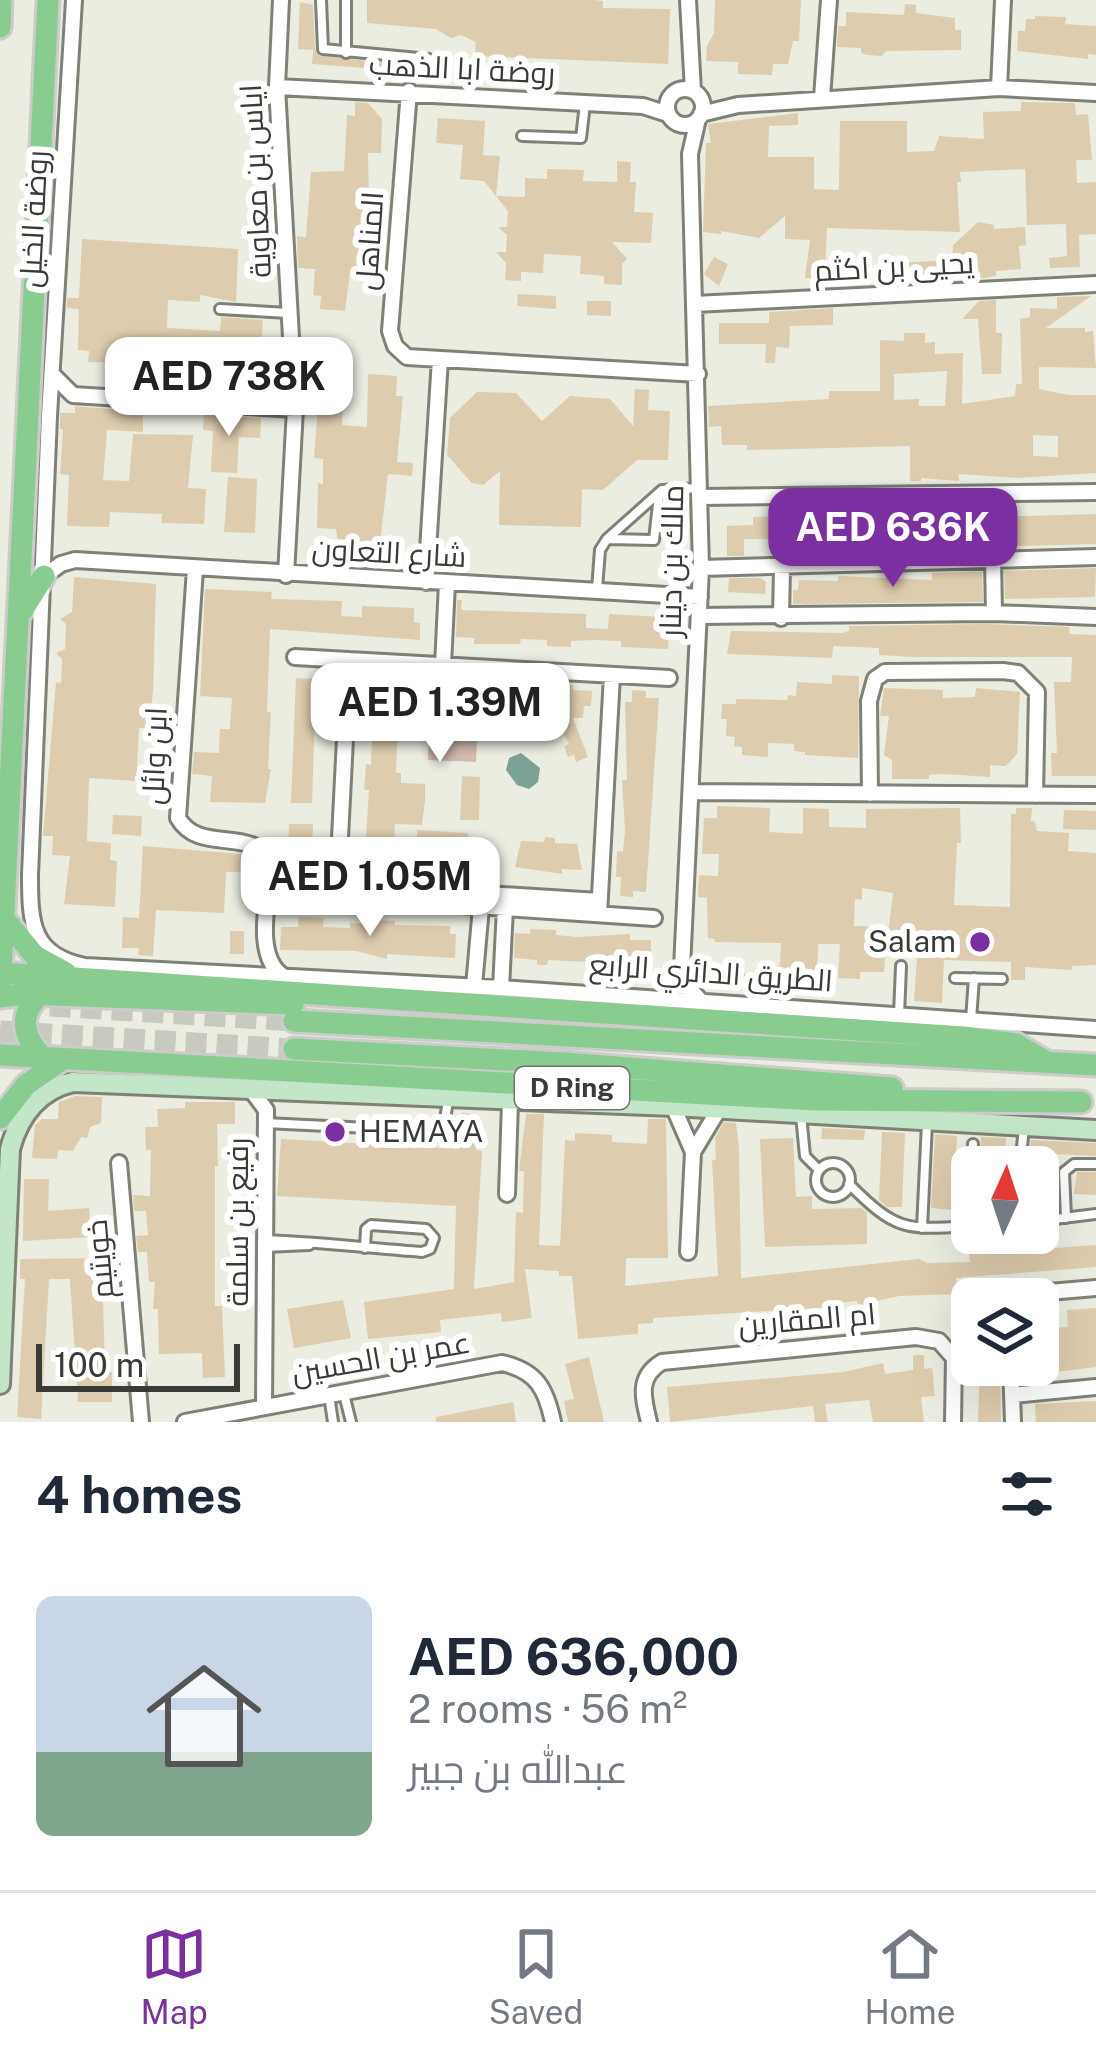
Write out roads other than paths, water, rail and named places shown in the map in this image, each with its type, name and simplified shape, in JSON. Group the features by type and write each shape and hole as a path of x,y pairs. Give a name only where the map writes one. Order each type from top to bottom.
{"main road":[{"path":"0,27 2,0"},
{"path":"48,0 0,983 41,994 264,1005 340,994"},
{"path":"19,617 44,576"},
{"path":"5,920 35,956 78,977"},
{"name":"D Ring","path":"0,983 78,977 963,1037 1016,1044 1045,1061"},
{"path":"399,982 419,1000"},
{"path":"0,1118 53,1058 27,1038 24,1026 32,1002 41,994"},
{"path":"559,1012 585,995"},
{"name":"D Ring","path":"294,1021 1096,1065"},
{"name":"D Ring","path":"294,1049 564,1063 1089,1102"},
{"name":"D Ring","path":"0,1055 848,1101 1089,1102"}],"street":[{"name":"روضة الخيل","path":"42,943 32,923 30,875 49,416 74,0"},
{"name":"اياس بن معاوية","path":"281,0 278,87 295,409 286,575"},
{"name":"مالك بن دينار","path":"682,968 701,568 686,106 688,0"},
{"path":"822,98 829,0"},
{"path":"999,88 1003,0"},
{"name":"روضة ابا الذهب","path":"278,87 686,106"},
{"path":"686,106 999,88 1096,93"},
{"name":"المناهل","path":"409,92 390,331 395,346 407,358 698,374"},
{"name":"يحيى بن اكثم","path":"695,304 1096,284"},
{"path":"426,582 440,359"},
{"path":"52,374 73,395 295,409"},
{"path":"49,416 73,395"},
{"path":"701,493 1096,492"},
{"path":"953,495 954,561"},
{"path":"974,495 974,560"},
{"path":"46,528 59,550 75,560"},
{"path":"701,568 1096,557"},
{"path":"993,559 994,613"},
{"path":"44,576 75,560"},
{"name":"شارع التعاون","path":"75,560 700,597"},
{"path":"776,618 778,567"},
{"name":"ابن وائل","path":"195,569 178,818 192,835 251,844 269,857 266,951"},
{"path":"443,665 447,583"},
{"path":"699,616 994,613 1096,617"},
{"path":"295,657 669,678"},
{"path":"337,896 349,660"},
{"path":"870,794 869,701 875,679 886,672 1003,671 1018,673 1037,692 1035,795"},
{"path":"599,907 612,675"},
{"path":"692,791 1096,795"},
{"path":"419,902 422,890 599,907 654,918"},
{"path":"296,894 481,907 599,907"},
{"path":"474,986 481,907"},
{"path":"501,988 505,908"},
{"name":"الطريق الدائري الرابع","path":"42,943 54,956 85,966 474,986 1096,1029"},
{"path":"250,975 266,951"},
{"path":"266,951 271,966 286,976"},
{"path":"656,1001 670,991 682,968"},
{"path":"682,968 692,994 707,1004"},
{"path":"231,1070 252,1091"},
{"path":"0,1384 10,1149 23,1114 51,1089 87,1081 448,1100 674,1106 928,1122 1096,1125"},
{"path":"510,1102 540,1086"},
{"name":"رفيع بن سلمة","path":"252,1091 266,1117"},
{"name":"رفيع بن سلمة","path":"264,1406 266,1117 280,1092"},
{"path":"848,1101 881,1109 1096,1125"},
{"path":"507,1194 510,1102"},
{"path":"674,1106 693,1152 688,1252"},
{"path":"693,1152 719,1109"},
{"name":"خويتيم","path":"118,1163 142,1422"},
{"path":"1059,1291 1096,1288"},
{"name":"ام المقارين","path":"649,1422 643,1384 662,1362 916,1337 939,1341 954,1358 953,1422"},
{"name":"عمر بن الحسين","path":"185,1422 502,1363 539,1381 553,1422"},
{"path":"1012,1386 1013,1422"},
{"path":"1012,1395 1096,1387"}],"lane":[{"path":"321,0 323,49 429,58"},
{"path":"346,0 346,53"},
{"path":"522,136 581,138 585,103"},
{"path":"220,308 290,313"},
{"path":"597,591 600,550 607,539 671,487 701,493"},
{"path":"607,539 654,540 659,493"},
{"path":"898,1016 901,966"},
{"path":"955,977 1002,979"},
{"path":"971,1021 974,978"},
{"path":"266,1117 430,1131 446,1120 448,1100"},
{"path":"801,1114 805,1156 819,1170"},
{"path":"922,1229 928,1122"},
{"path":"1022,1146 1024,1125"},
{"path":"829,1163 848,1173 849,1184 842,1194 825,1195 817,1186 819,1170 829,1163"},
{"path":"1066,1218 1064,1172 1074,1164 1096,1164"},
{"path":"849,1184 884,1217 922,1229 951,1227"},
{"path":"1059,1219 1096,1214"},
{"path":"264,1244 422,1252 430,1249 434,1238 426,1228 371,1225 366,1229 365,1248"},
{"path":"333,1422 336,1394"},
{"path":"336,1394 352,1422"},
{"path":"264,1406 271,1422"}],"water":[{"path":"521,753 540,768 538,782 529,789 517,785 506,770 509,758"}],"tunnel":[{"path":"19,1004 294,1021"},
{"path":"0,1031 294,1049"}],"place":[{"name":"Salam","path":"980,942"},
{"name":"HEMAYA","path":"335,1132"}]}
